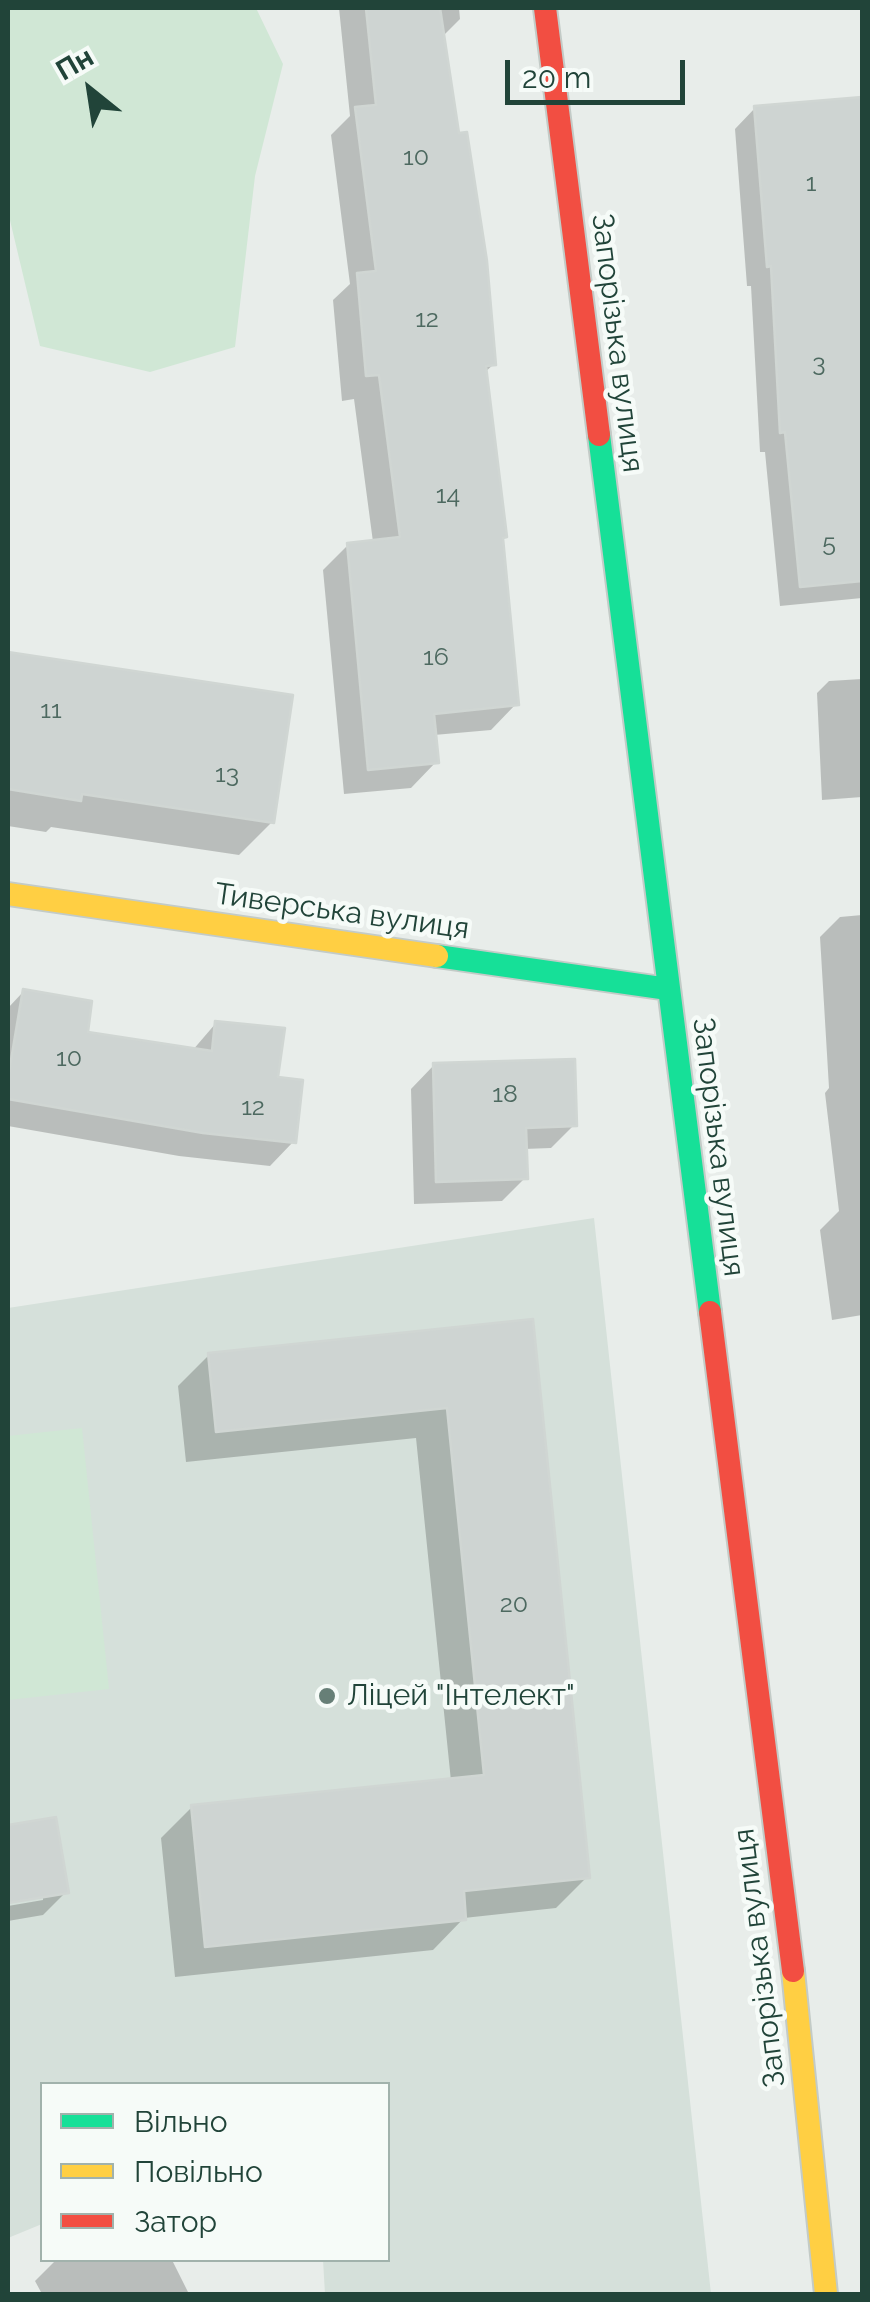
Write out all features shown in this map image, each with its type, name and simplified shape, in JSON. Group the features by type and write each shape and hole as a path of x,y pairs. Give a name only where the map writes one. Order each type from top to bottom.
{"street":[{"name":"Запорізька вулиця","path":"545,8 798,1999 826,2294"},
{"name":"Тиверська вулиця","path":"8,894 668,989"}],"shaded area":[{"name":"Ліцей \"Інтелект\"","path":"594,1218 711,2294 325,2294 323,2262 390,2262 390,2082 40,2082 40,2225 8,2238 8,1308"}],"green space":[{"path":"8,8 256,8 283,64 255,176 235,347 150,372 40,346 8,212"},
{"path":"82,1428 109,1689 8,1700 8,1436"}],"building":[{"path":"366,8 440,8 459,133 467,132 487,261 496,365 486,366 507,537 503,538 519,705 434,714 439,763 368,770 347,543 400,537 379,375 366,376 357,273 376,271 355,107 376,105"},
{"path":"862,97 862,581 800,587 785,432 780,433 771,266 767,267 754,106"},
{"path":"8,652 293,695 274,823 82,794 81,801 8,789"},
{"path":"23,989 92,1001 88,1032 212,1051 215,1021 285,1028 278,1077 303,1080 296,1143 203,1133 8,1099"},
{"path":"575,1059 577,1126 526,1128 528,1179 436,1182 433,1063"},
{"path":"533,1319 590,1878 464,1891 466,1920 205,1947 191,1805 484,1775 447,1408 216,1432 208,1353"},
{"path":"56,1817 69,1893 8,1903 8,1825"}],"traffic: fast":[{"path":"599,435 710,1312"},
{"path":"437,956 668,989"}],"traffic: slow":[{"path":"8,894 437,956"},
{"path":"793,1971 826,2294"}],"traffic: jam":[{"path":"545,8 599,435"},
{"path":"710,1312 793,1971"}],"place":[{"name":"Ліцей \"Інтелект\"","path":"327,1696"}]}
